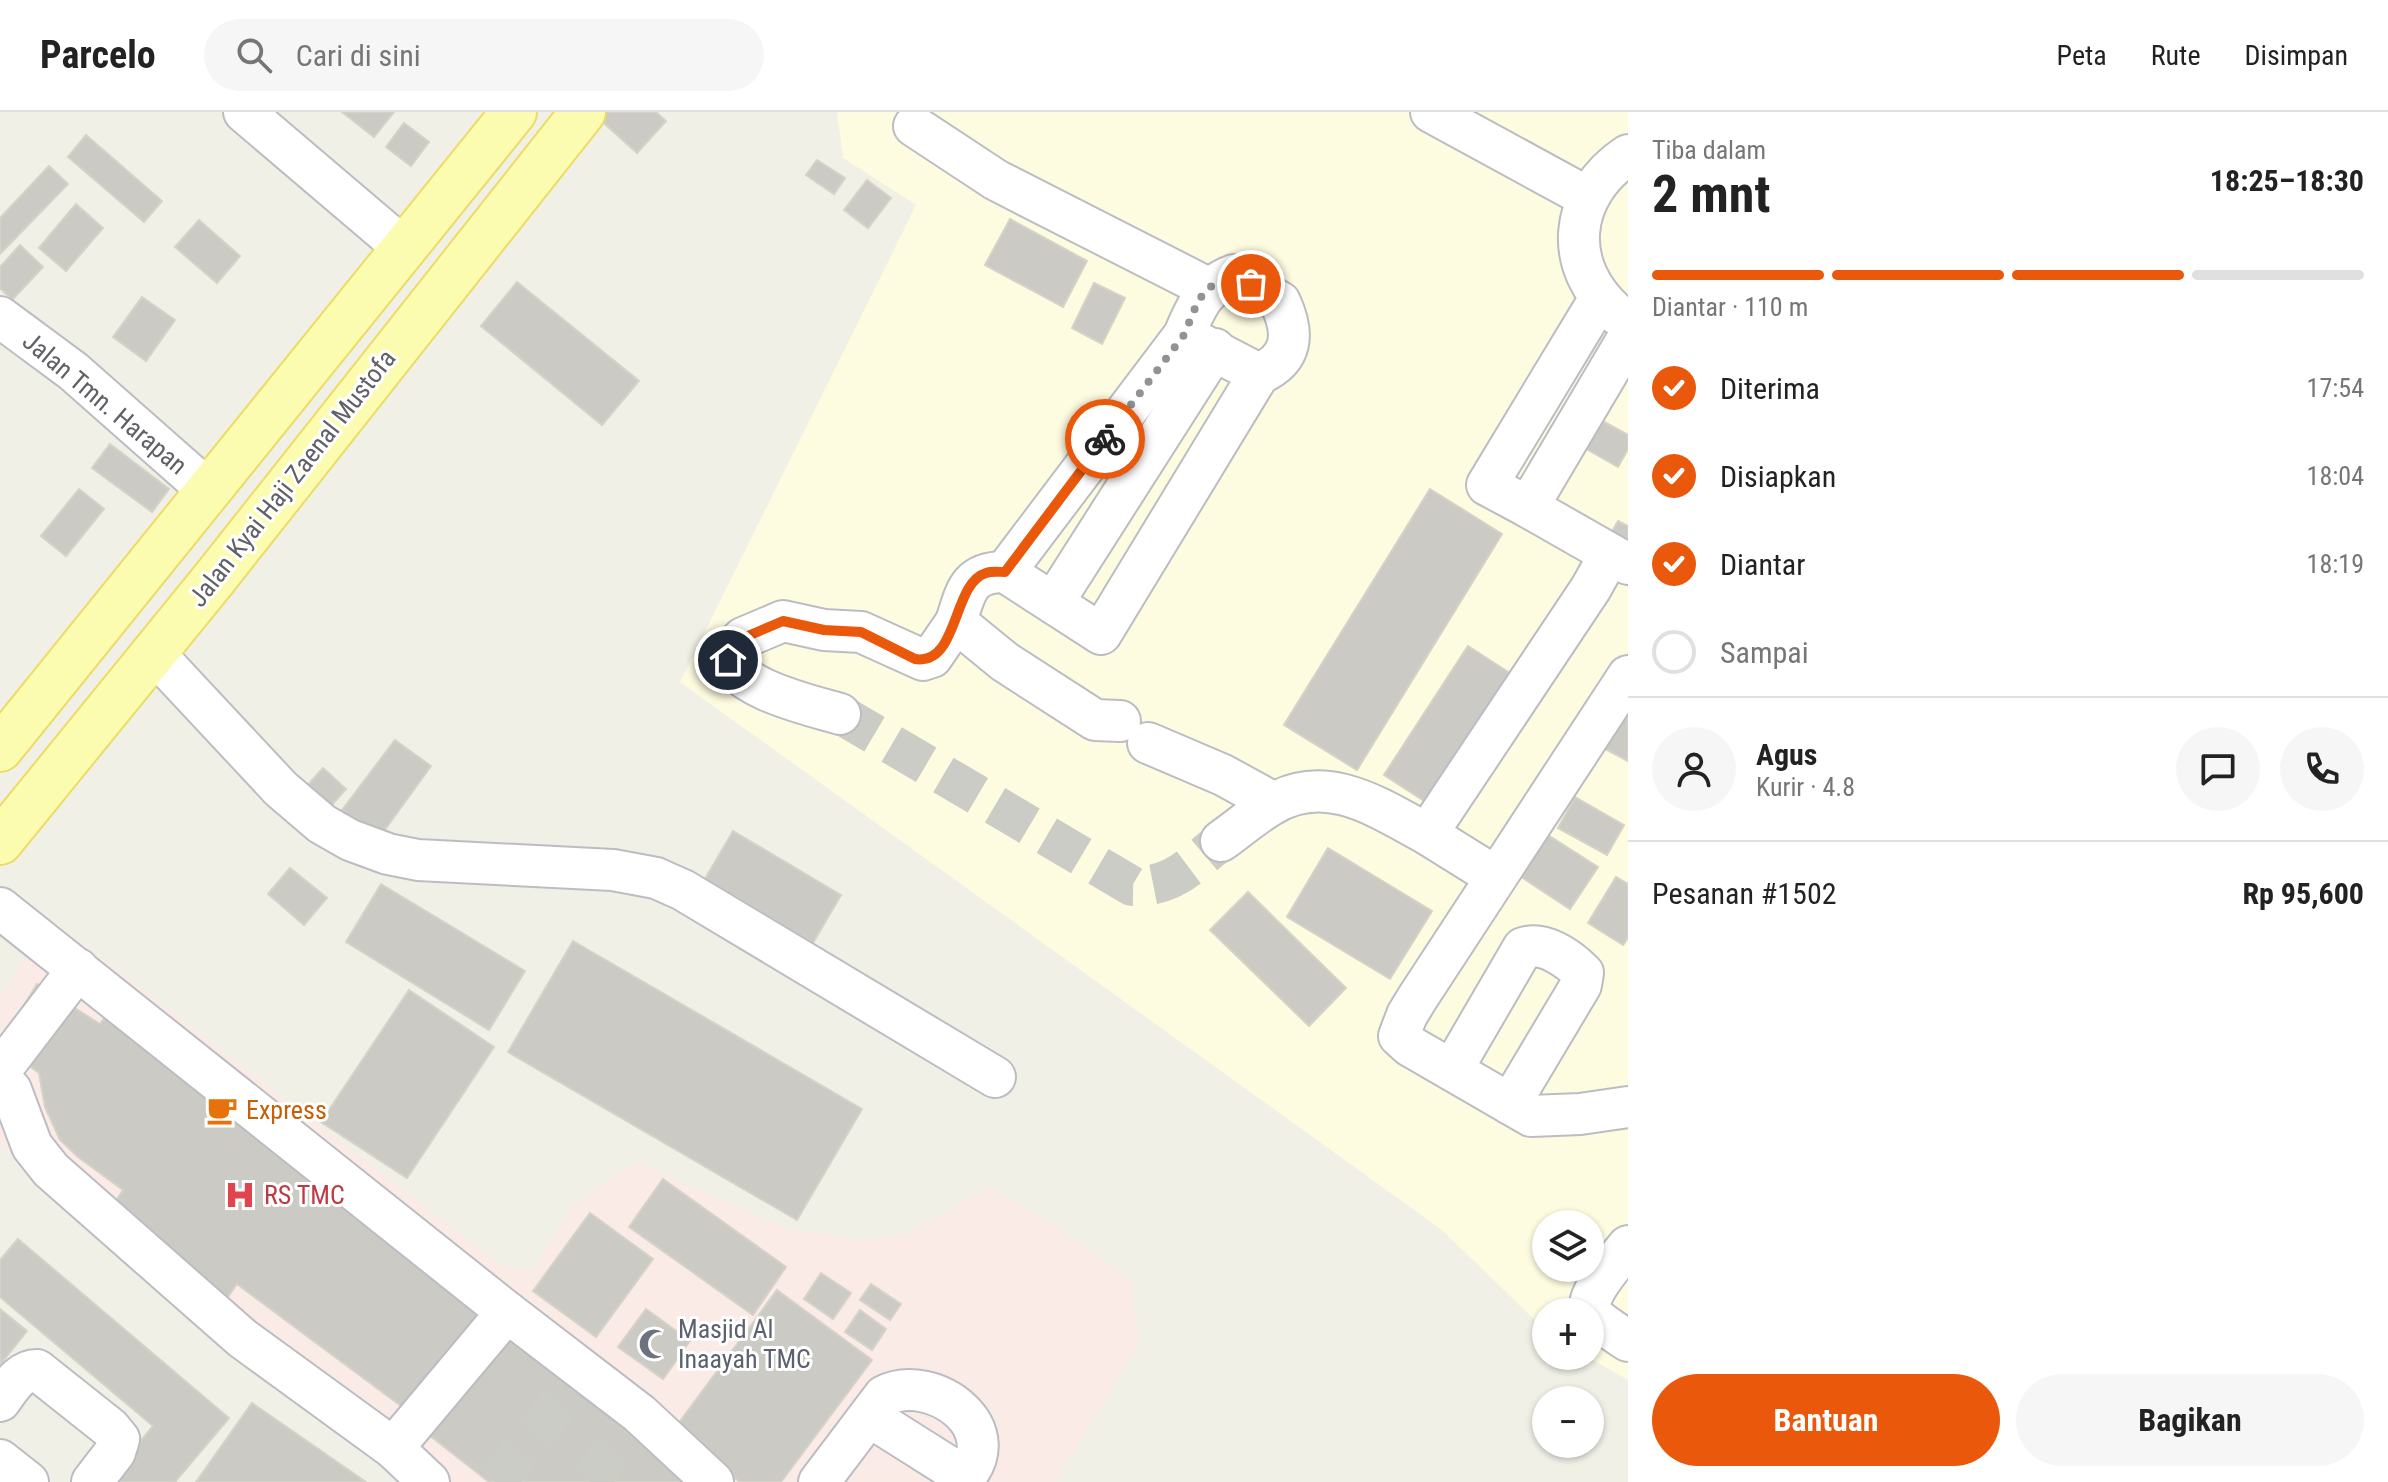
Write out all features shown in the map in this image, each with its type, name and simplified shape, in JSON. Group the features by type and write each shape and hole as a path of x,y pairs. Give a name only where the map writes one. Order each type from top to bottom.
{"main road":[{"path":"0,749 514,112"},
{"name":"Jalan Kyai Haji Zaenal Mustofa","path":"0,842 214,579 583,112"},
{"path":"245,446 288,484"},
{"path":"38,703 80,742"}],"street":[{"path":"244,112 405,249"},
{"path":"1431,112 1587,197"},
{"path":"914,126 996,180 1208,288"},
{"path":"1427,834 1591,588 1619,559 1487,485 1614,309 1582,266 1578,231 1587,197 1604,173 1628,155"},
{"path":"840,714 776,695 735,670 728,660 728,653 743,638 783,621 824,630 861,632 923,660 932,657 956,622 967,587 987,572 1005,572 1053,603 1101,634 1259,374 1274,368 1283,359 1288,330 1280,302 1234,275 1208,288 1198,301 1199,342 1053,603"},
{"name":"Jalan Tmn. Harapan","path":"0,317 73,371 209,491"},
{"path":"1528,507 1628,338"},
{"path":"1199,342 1259,374"},
{"path":"1005,572 1199,342"},
{"path":"956,622 1005,662 1095,720 1134,732 1274,803"},
{"path":"153,652 281,789 322,824 350,840 388,854 418,860 613,870 656,878 683,890 995,1077"},
{"path":"1628,676 1496,877 1400,1029 1399,1036 1531,1116 1580,1114 1628,1107"},
{"path":"1221,841 1274,803 1323,791 1350,794 1427,834 1496,877"},
{"path":"0,908 507,1312 580,1377 707,1480"},
{"path":"1452,1070 1523,948 1534,945 1548,949 1574,964 1583,973 1581,985 1510,1104"},
{"path":"0,1071 78,969"},
{"path":"0,1078 11,1090 32,1146 51,1170 242,1338 393,1448 429,1482"},
{"path":"1625,1333 1591,1313 1589,1302 1628,1246"},
{"path":"393,1448 507,1312"},
{"path":"0,1401 21,1375 27,1370 37,1370 110,1428 119,1439 115,1452 92,1482"},
{"path":"834,1477 870,1417 884,1396 896,1390 931,1393 948,1402 971,1422 978,1435 978,1454 963,1480 870,1417"},
{"path":"0,1460 28,1482"}],"shaded area":[{"path":"837,112 1628,112 1628,1380 1604,1366 1604,1298 1532,1298 1532,1317 1442,1230 680,682 916,205 843,158"},
{"name":"RS TMC","path":"49,918 496,1261 513,1269 533,1271 570,1207 636,1162 785,1228 859,1241 909,1232 990,1187 1056,1226 1129,1278 1139,1345 1055,1482 438,1482 276,1340 0,1145 0,997"}],"building":[{"path":"342,112 394,112 374,137"},
{"path":"597,112 656,112 666,121 637,153 595,115"},
{"path":"404,123 429,142 411,166 386,147"},
{"path":"86,135 162,201 144,222 68,157"},
{"path":"817,160 845,178 834,194 806,175"},
{"path":"49,166 68,184 0,254 0,218"},
{"path":"867,180 891,198 868,228 844,210"},
{"path":"76,204 103,228 66,271 39,248"},
{"path":"1010,219 1087,261 1063,307 985,265"},
{"path":"199,220 240,256 217,283 175,247"},
{"path":"20,245 43,267 12,300 0,288 0,267"},
{"path":"517,282 639,381 602,425 481,326"},
{"path":"1094,283 1125,298 1102,344 1072,328"},
{"path":"142,297 175,320 146,361 113,337"},
{"path":"1590,414 1628,435 1628,449 1618,467 1574,442"},
{"path":"110,444 169,489 152,512 92,468"},
{"path":"79,489 104,509 66,556 41,536"},
{"path":"1430,489 1502,534 1357,770 1284,725"},
{"path":"1618,521 1628,526 1628,558 1605,544"},
{"path":"1468,646 1516,677 1432,806 1384,775"},
{"path":"1613,708 1628,717 1628,761 1594,743"},
{"path":"395,740 431,766 373,846 336,818"},
{"path":"323,768 346,789 321,817 298,796"},
{"path":"1575,797 1624,825 1607,855 1558,828"},
{"path":"1537,828 1598,867 1570,909 1509,869"},
{"path":"733,831 841,895 813,943 705,879"},
{"path":"1328,848 1432,911 1390,979 1287,917"},
{"path":"290,868 327,898 304,925 268,894"},
{"path":"1616,877 1628,884 1628,938 1623,945 1588,923"},
{"path":"381,884 525,971 489,1030 346,942"},
{"path":"1248,892 1346,988 1309,1026 1210,930"},
{"path":"573,941 862,1109 797,1220 508,1052"},
{"path":"37,984 100,1024 108,1013 500,1315 413,1415 237,1284 225,1301 108,1213 123,1190 60,1140 45,1107 39,1073 0,1045"},
{"path":"409,990 494,1047 407,1178 321,1122"},
{"path":"663,1179 786,1267 753,1315 629,1227"},
{"path":"590,1213 653,1259 596,1337 533,1291"},
{"path":"18,1239 229,1418 175,1482 106,1482 153,1426 0,1297 0,1260"},
{"path":"821,1273 851,1293 833,1319 804,1299"},
{"path":"871,1284 901,1304 890,1320 860,1300"},
{"path":"777,1290 872,1360 781,1482 740,1482 672,1432"},
{"path":"0,1309 27,1331 0,1365"},
{"name":"Masjid Al Inaayah TMC","path":"646,1309 690,1341 663,1379 618,1347"},
{"path":"860,1310 886,1329 872,1350 845,1332"},
{"path":"504,1330 694,1482 489,1482 424,1431"},
{"path":"252,1403 366,1482 196,1482"}],"tunnel":[{"path":"840,714 1132,886 1170,879 1221,841"},
{"path":"496,1482 575,1383"},
{"path":"590,1482 630,1428"}],"way so far":[{"path":"1105,439 1184,335 1198,301 1208,288 1234,275 1251,284"}],"place":[{"name":"Express","path":"222,1110"},
{"name":"RS TMC","path":"240,1195"},
{"name":"Masjid Al Inaayah TMC","path":"654,1344"}],"route":[{"path":"728,660 728,653 743,638 783,621 824,630 861,632 915,659 932,657 956,622 967,587 987,572 1005,572 1105,439"}]}
